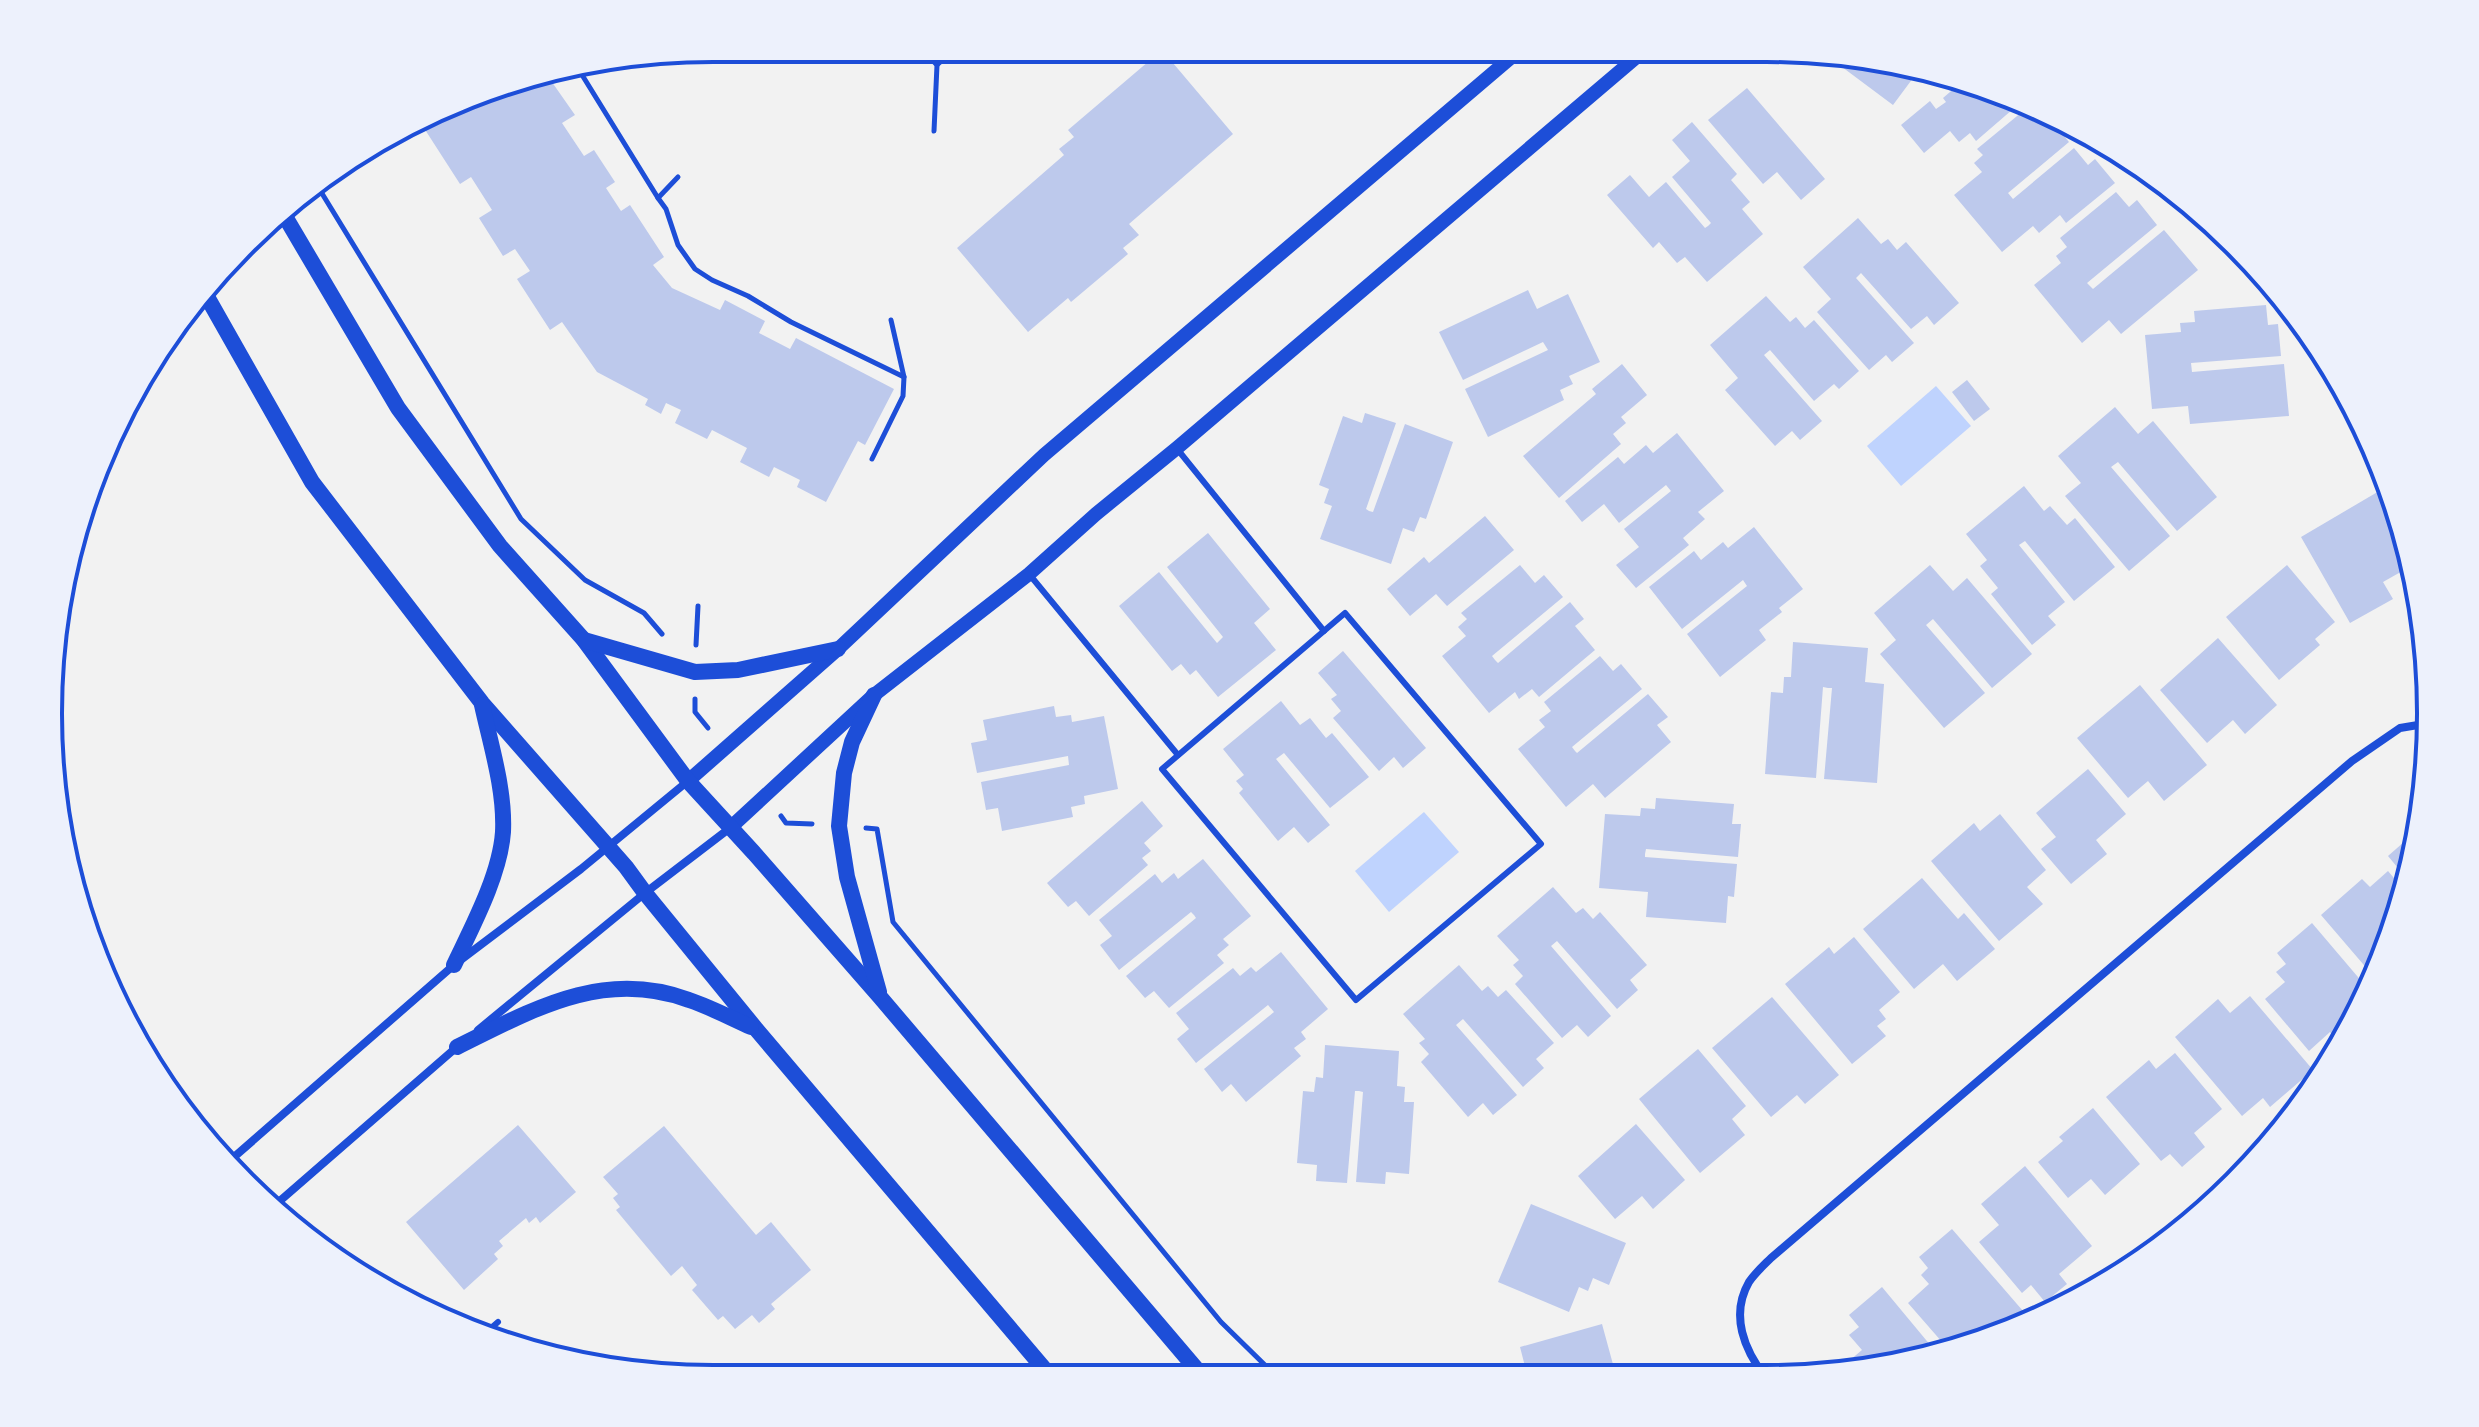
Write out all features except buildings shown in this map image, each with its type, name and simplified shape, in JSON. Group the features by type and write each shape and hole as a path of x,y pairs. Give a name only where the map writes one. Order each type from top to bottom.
{"main road":[{"path":"288,221 398,408 500,546 584,640 688,781 880,997 1193,1365"},
{"path":"210,301 312,482 482,703 608,846 756,1029 1041,1365"},
{"path":"584,640 695,672 738,670 838,649"},
{"path":"874,695 849,752 839,826 847,877 880,997"},
{"path":"454,965 483,905 503,833 498,778 482,703"},
{"path":"457,1047 534,1009 588,991 638,989 687,999 756,1029"}],"street":[{"path":"236,1156 454,965 688,781 838,649 1044,455 1506,62"},
{"path":"281,1200 457,1047 645,893 730,828 874,695 1029,574 1631,62"},
{"path":"1758,1365 1746,1347 1738,1317 1749,1283 1771,1258 2352,761 2400,728 2417,725"}],"lane":[{"path":"1177,448 1324,631"},
{"path":"1029,574 1178,755"},
{"path":"1345,613 1541,844 1356,1000 1162,769 1324,631 1345,613"},
{"path":"493,1326 498,1322"}],"path":[{"path":"934,62 937,65"},
{"path":"934,131 937,65 940,62"},
{"path":"583,76 666,209 678,245 695,269 791,322 904,377"},
{"path":"658,198 678,177"},
{"path":"322,193 521,519 585,580 644,613 665,636"},
{"path":"872,459 903,396 904,377 891,320"},
{"path":"695,672 698,606"},
{"path":"877,829 893,922 1221,1322 1265,1365"}],"water":[{"path":"1936,386 1971,426 1901,486 1867,446"},
{"path":"1424,812 1459,852 1389,912 1355,871"}]}
